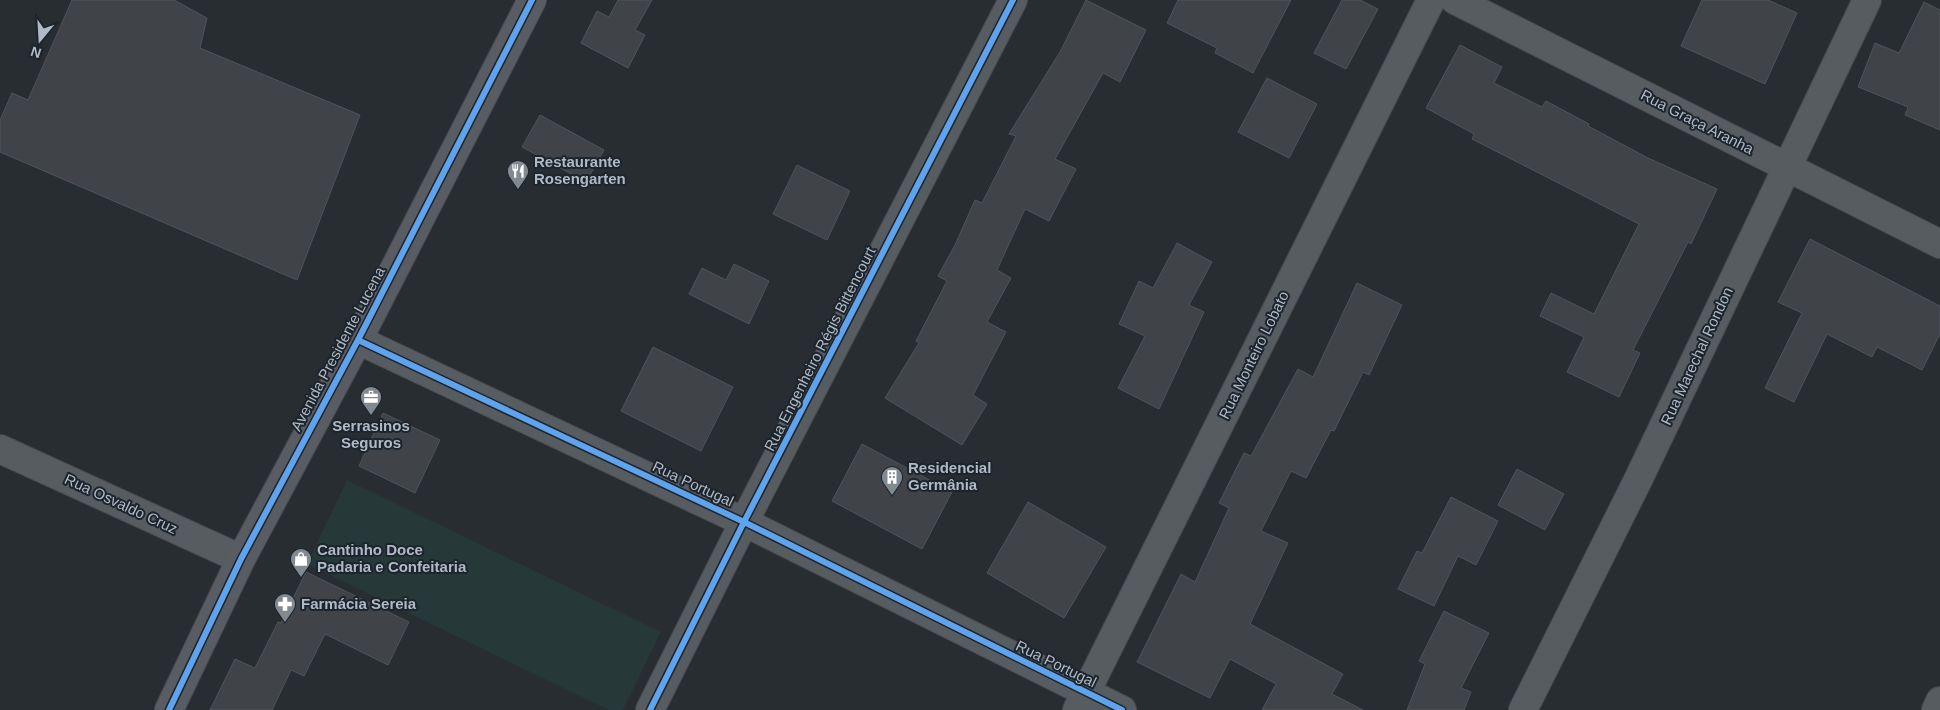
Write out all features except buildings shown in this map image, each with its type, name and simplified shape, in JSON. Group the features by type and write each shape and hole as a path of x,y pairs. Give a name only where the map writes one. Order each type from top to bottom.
{"main road":[{"name":"Avenida Presidente Lucena","path":"169,710 241,559 358,340 532,0"}],"street":[{"name":"Rua Engenheiro Régis Bittencourt","path":"650,710 744,522 1013,0"},
{"name":"Rua Monteiro Lobato","path":"1081,701 1431,0"},
{"name":"Rua Graça Aranha","path":"1455,0 1940,244"},
{"name":"Rua Marechal Rondon","path":"1523,710 1637,482 1867,0"},
{"name":"Rua Portugal","path":"358,340 744,522 1081,701 1122,710"},
{"name":"Rua Osvaldo Cruz","path":"0,449 241,559"},
{"path":"1936,710 1940,701"}],"shaded area":[{"path":"347,480 661,632 623,710 609,710 307,564"}],"cycle path":[{"path":"169,710 241,559 358,340 532,0"},
{"path":"650,710 744,522 1013,0"},
{"path":"358,340 744,522 1122,710"}],"place":[{"name":"Restaurante Rosengarten","path":"518,190"},
{"name":"Serrasinos Seguros","path":"371,416"},
{"name":"Residencial Germânia","path":"892,496"},
{"name":"Cantinho Doce Padaria e Confeitaria","path":"301,578"},
{"name":"Farmácia Sereia","path":"285,623"}]}
